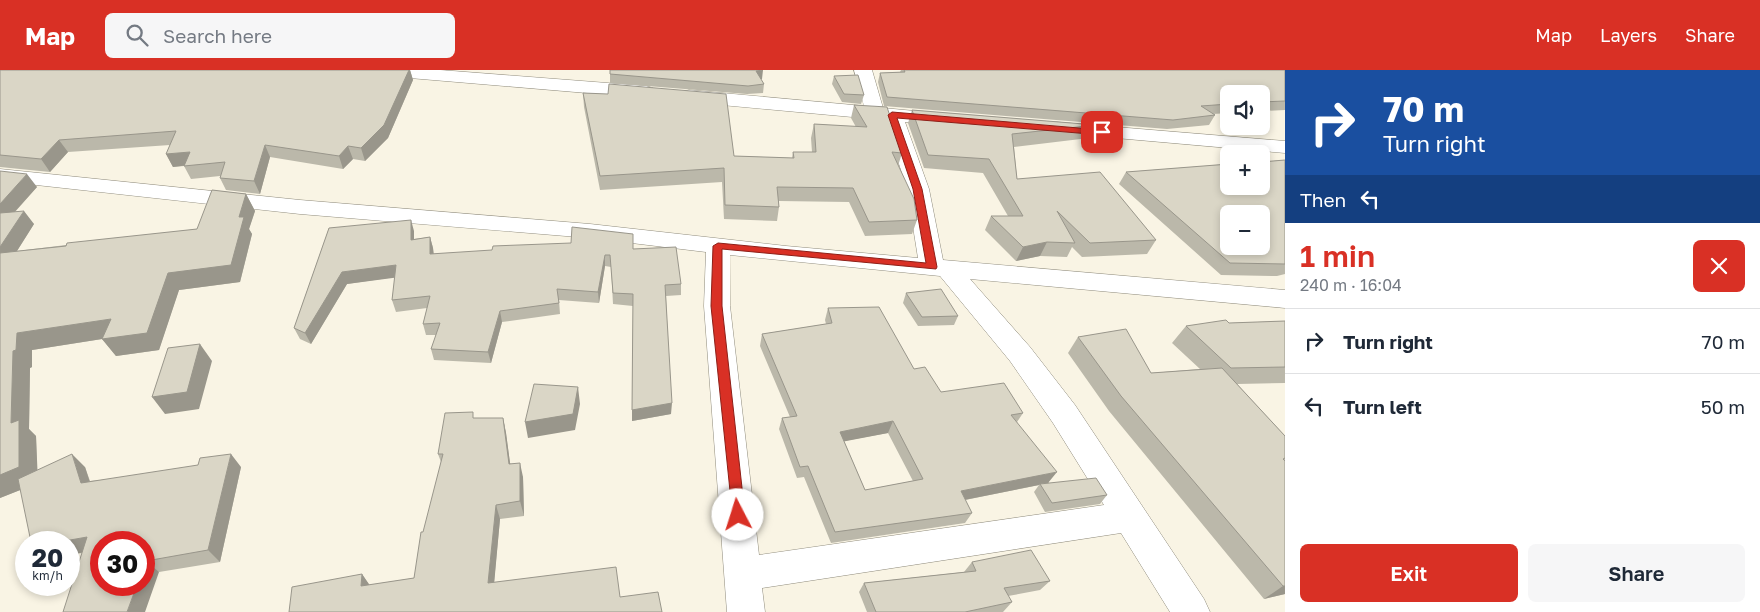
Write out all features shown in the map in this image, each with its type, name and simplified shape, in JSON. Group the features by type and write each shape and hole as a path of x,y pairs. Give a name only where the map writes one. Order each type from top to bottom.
{"street":[{"path":"374,70 963,121"},
{"path":"863,70 918,189 940,267 980,304 1064,414 1191,612"},
{"path":"1041,127 1285,147"},
{"path":"0,175 300,207 590,231 718,246 1285,298"},
{"path":"718,246 716,306 732,437 746,612"},
{"path":"743,574 1130,517"}],"building":[{"path":"0,70 409,70 384,125 361,148 348,146 339,156 265,145 254,181 220,178 225,162 184,166 190,152 166,154 176,131 59,140 41,159 0,155"},
{"path":"610,70 763,70 756,71 764,84 748,86 610,74"},
{"path":"904,70 1285,70 1285,101 1270,102 1270,85 1220,85 1220,105 1201,106 1215,115 1173,120 887,97 880,73 905,72"},
{"path":"858,75 864,95 844,94 834,76"},
{"path":"609,84 726,94 734,156 794,158 793,152 816,152 814,124 867,127 854,105 887,107 902,153 892,152 914,199 917,220 869,222 853,188 777,187 779,207 725,205 724,168 600,176 583,93 608,94"},
{"path":"912,110 1096,125 1012,134 1017,179 1100,172 1156,240 1090,243 1057,211 1075,243 1047,242 1023,247 991,216 1023,216 989,159 928,155"},
{"path":"1285,160 1285,264 1230,263 1221,255 1270,255 1270,205 1220,205 1220,254 1126,172 1220,165 1220,195 1270,195 1270,161"},
{"path":"0,171 27,174 0,204"},
{"path":"212,190 246,194 239,217 244,217 231,265 168,273 147,333 102,339 111,319 17,333 16,350 13,351 11,423 19,420 19,467 0,475 0,253 66,246 67,243 197,229"},
{"path":"24,211 0,247 0,213"},
{"path":"411,220 411,240 430,237 430,254 492,250 493,246 571,243 572,227 633,234 633,249 676,247 681,284 665,285 672,403 632,410 633,294 613,293 610,255 605,255 598,292 557,289 559,303 500,311 488,352 431,349 440,323 423,324 430,296 392,300 396,265 342,272 305,333 294,328 329,228"},
{"path":"941,289 958,316 922,317 906,293"},
{"path":"879,307 914,369 925,367 941,392 1004,383 1023,413 1011,415 1057,472 961,491 972,513 835,532 808,466 800,467 782,418 797,416 762,334 832,323 828,308","holes":["893,421 923,479 865,490 840,432"]},
{"path":"1226,320 1229,323 1285,321 1285,367 1231,368 1186,326"},
{"path":"1126,329 1151,373 1222,368 1285,436 1285,458 1283,459 1285,461 1285,586 1283,586 1121,396 1078,337"},
{"path":"200,344 187,392 152,397 168,348"},
{"path":"534,384 578,387 573,414 525,422"},
{"path":"473,412 473,418 503,418 509,464 520,463 520,501 496,505 488,583 616,567 620,597 658,592 662,612 289,612 292,587 362,574 361,586 414,578 421,532 423,532 443,454 438,454 445,413"},
{"path":"72,454 81,483 198,465 200,458 231,454 208,550 155,559 155,531 90,531 90,596 133,596 127,612 63,612 68,596 80,596 80,559 87,537 80,538 80,531 29,531 18,479"},
{"path":"1096,478 1107,495 1052,503 1040,484"},
{"path":"1031,550 1050,581 1004,588 1012,602 965,612 876,612 864,583 976,571 972,562"}],"route":[{"path":"738,515 732,437 716,306 718,246 932,267 918,189 892,115 1102,132"}]}
